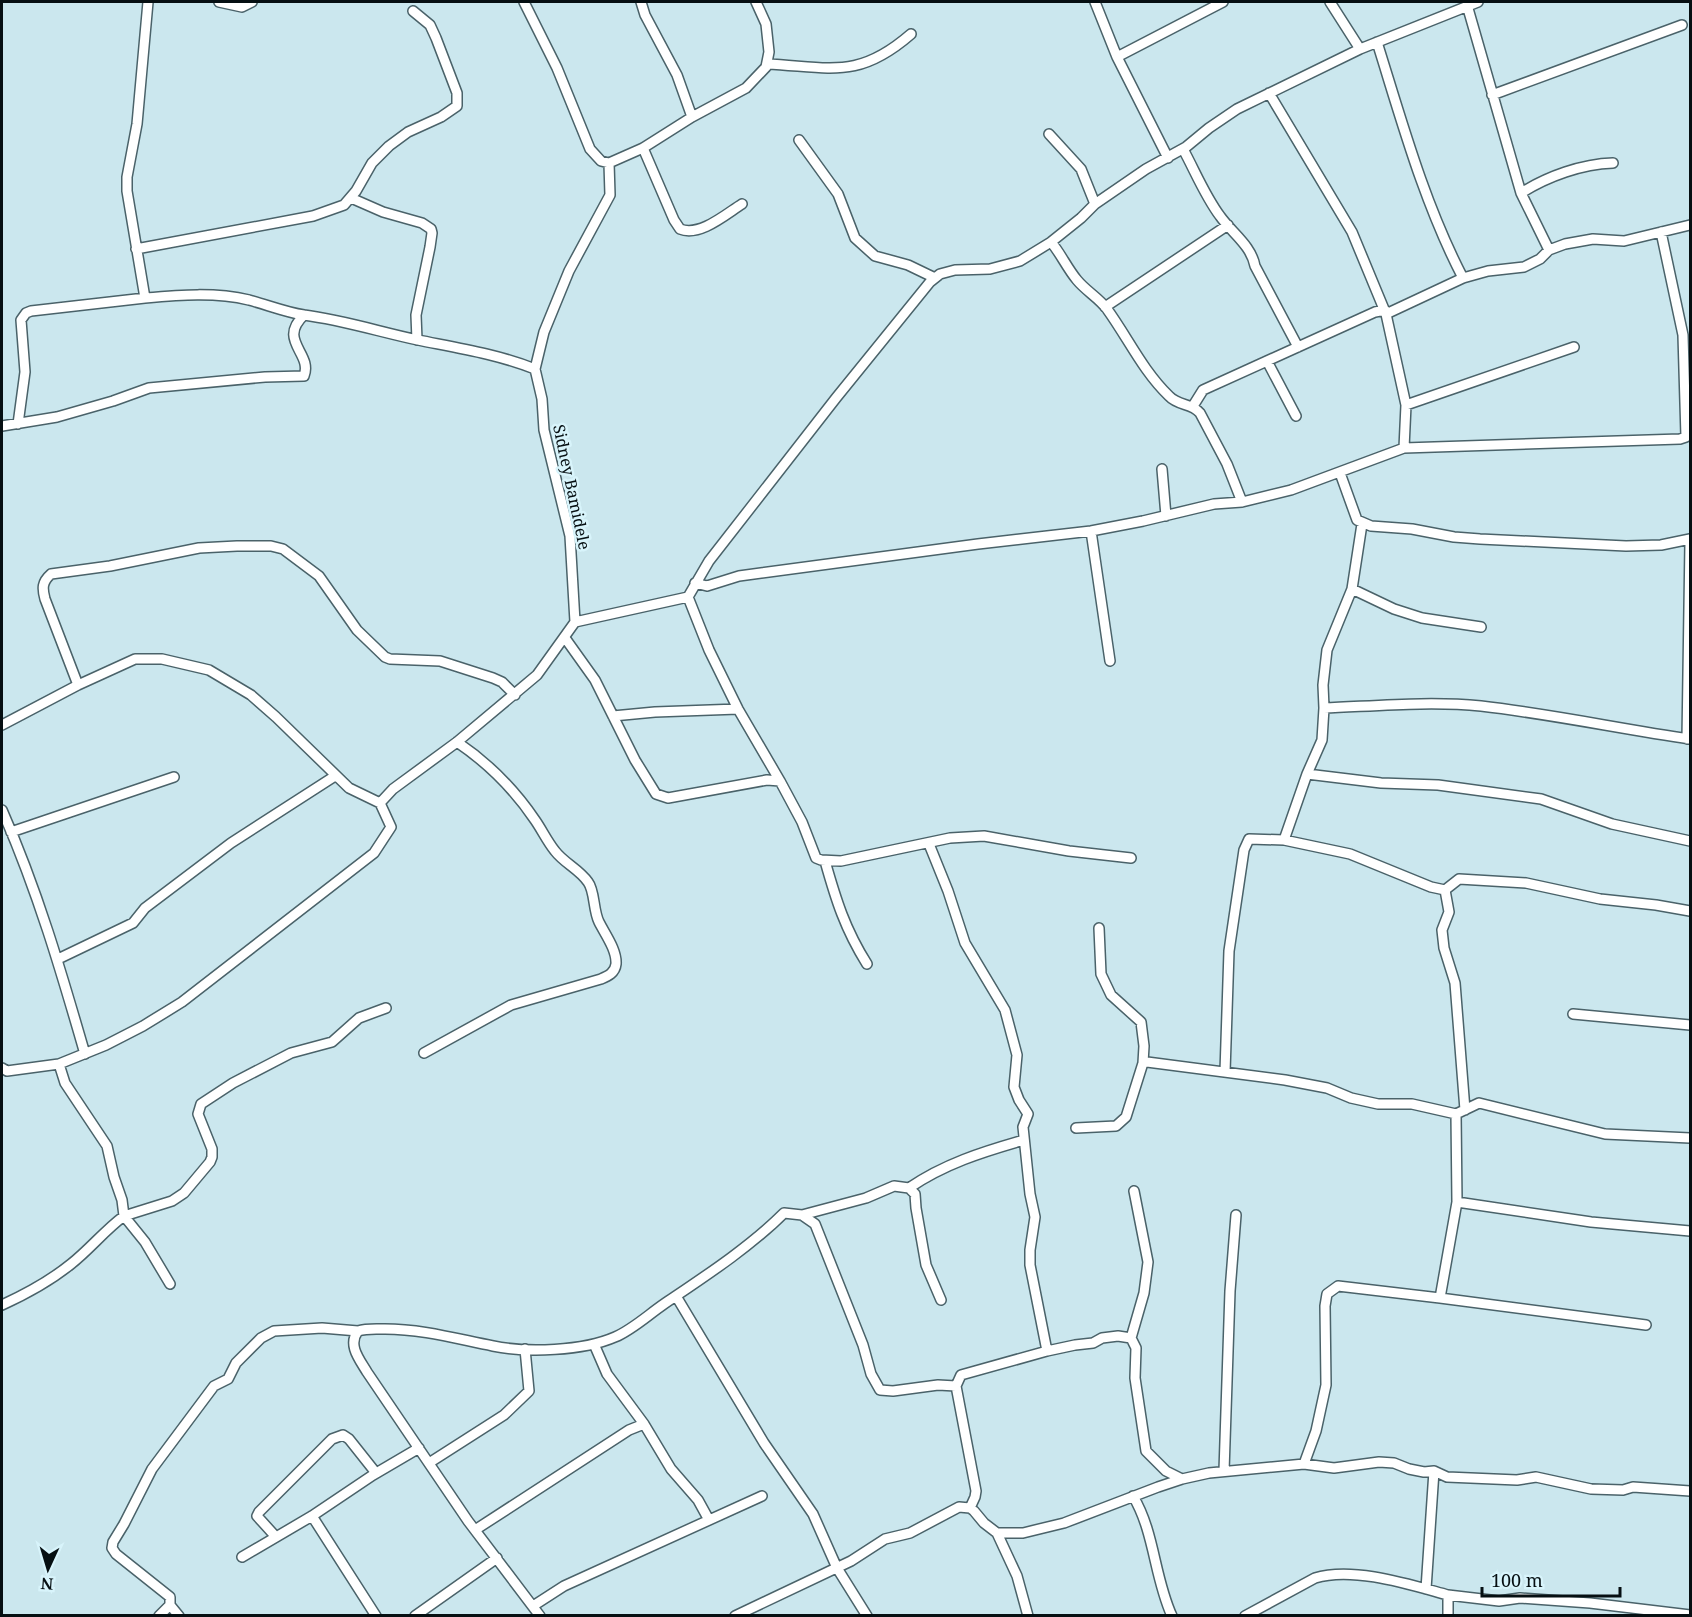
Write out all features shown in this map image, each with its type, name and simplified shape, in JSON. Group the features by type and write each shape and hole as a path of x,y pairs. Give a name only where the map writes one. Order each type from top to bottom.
{"street":[{"path":"145,298 128,207 127,177 137,124 148,2"},
{"path":"219,2 242,7 252,2"},
{"path":"524,2 557,68 590,148 601,161 609,163 643,148 692,117 746,88 767,64 769,52 766,24 756,2"},
{"path":"641,2 649,24 677,75 692,117"},
{"path":"1095,2 1117,57 1168,158"},
{"path":"1117,57 1223,2"},
{"path":"1330,2 1360,48"},
{"path":"1131,858 1069,851 992,837 950,838 842,861 825,861 816,858 802,822 738,709 709,650 688,597 709,561 773,478 930,282 940,274 955,270 1010,266 1051,242 1095,204 1146,169 1183,149 1228,116 1360,48 1478,2"},
{"path":"1467,5 1521,193 1549,250"},
{"path":"136,249 313,216 336,209 351,198 372,163 389,146 408,132 453,111 458,103 457,93 430,25 413,10"},
{"path":"1492,95 1682,25"},
{"path":"767,64 836,68 861,65 887,53 911,34"},
{"path":"1377,42 1418,172 1447,247 1463,278"},
{"path":"1269,93 1352,232 1385,312 1406,405 1404,448"},
{"path":"1049,134 1082,170 1095,204"},
{"path":"799,140 838,194 855,238 875,256 908,265 935,278"},
{"path":"643,148 680,229 689,231 698,229 742,204"},
{"path":"1183,149 1219,215 1253,258 1255,266 1298,347"},
{"path":"18,424 25,372 21,320 23,315 31,312 145,298 204,294 250,301 281,311 336,319 417,340 479,351 535,369 544,332 569,271 610,195 609,163"},
{"path":"1521,193 1539,182 1594,164 1613,163"},
{"path":"351,198 383,212 422,223 432,233 416,315 417,340"},
{"path":"1106,307 1228,225"},
{"path":"1193,406 1203,390 1375,312 1385,312 1463,278 1488,271 1524,267 1540,259 1549,250 1565,244 1593,239 1624,241 1690,225"},
{"path":"695,583 707,586 739,576 967,545 1091,531 1214,504 1242,502 1291,490 1404,448 1688,437 1683,335 1661,232"},
{"path":"1051,242 1087,292 1106,307 1138,360 1170,397 1179,403 1193,406 1200,413 1227,464 1242,502"},
{"path":"2,426 57,417 149,388 304,375 306,368 293,331 296,322 304,315"},
{"path":"1406,405 1574,347"},
{"path":"1267,361 1296,416"},
{"name":"Sidney Bamidele","path":"535,369 542,399 544,430 570,536 575,622"},
{"path":"1162,469 1166,516"},
{"path":"1324,708 1441,704 1480,706 1689,739 1690,540 1661,545 1626,546 1454,537 1412,529 1362,524 1357,520 1340,473"},
{"path":"1284,840 1307,774 1322,740 1323,685 1327,650 1352,589 1362,524"},
{"path":"1091,531 1110,661"},
{"path":"78,686 42,588 45,579 51,574 110,566 199,548 271,546 292,554 319,576 357,630 385,657 440,661 502,682 515,695"},
{"path":"1352,589 1394,609 1422,618 1481,627"},
{"path":"380,803 393,789 457,742 537,675 575,622 688,597"},
{"path":"565,638 595,680 649,785 656,794 664,798 767,780 780,781"},
{"path":"2,725 135,659 162,659 208,670 251,695 349,788 380,803 391,827 379,847 363,864 182,1002 143,1026 59,1064 8,1071 2,1068"},
{"path":"613,716 738,709"},
{"path":"424,1053 511,1005 601,979 612,974 616,966 615,957 595,910 590,883 572,865 562,860 534,818 496,772 457,742"},
{"path":"767,780 773,768"},
{"path":"1307,774 1381,783 1438,785 1541,799 1612,824 1690,841"},
{"path":"58,958 133,923 145,908 231,843 335,776"},
{"path":"11,832 174,777"},
{"path":"2,810 58,958 85,1054"},
{"path":"1225,1072 1229,951 1244,850 1249,839 1284,840 1350,854 1431,887 1445,890"},
{"path":"929,844 965,943 1005,1010 1017,1055 1014,1087 1028,1114 1023,1127 1035,1217 1030,1265 1047,1351"},
{"path":"825,861 846,928 867,963"},
{"path":"1445,890 1459,879 1526,883 1600,899 1656,904 1690,911"},
{"path":"1445,890 1449,912 1442,930 1444,948 1455,983 1465,1110"},
{"path":"1076,1128 1116,1126 1126,1117 1143,1063 1144,1046 1141,1022 1111,995 1101,974 1099,928"},
{"path":"2,1305 39,1286 71,1264 124,1216 179,1197 210,1162 212,1151 198,1114 201,1104 233,1083 283,1056 332,1042 359,1017 386,1008"},
{"path":"1573,1014 1690,1025"},
{"path":"1143,1063 1225,1072 1327,1088 1352,1098 1378,1104 1412,1104 1456,1114 1479,1104 1605,1134 1690,1138"},
{"path":"59,1064 64,1083 107,1146 122,1200 124,1216 145,1242 170,1284"},
{"path":"1440,1298 1456,1202 1456,1114"},
{"path":"909,1188 932,1173 985,1151 1024,1140"},
{"path":"179,1616 170,1605 170,1597 116,1554 112,1548 112,1542 124,1524 152,1469 214,1386 228,1379 236,1363 261,1338 279,1330 321,1328 346,1330 356,1336 408,1329 496,1347 525,1349 571,1349 594,1344 623,1333 769,1228 784,1213 802,1215 866,1198 894,1186 909,1188 915,1194 926,1265 941,1300"},
{"path":"1134,1191 1148,1262 1144,1293 1131,1338 1136,1348 1135,1378 1146,1451 1166,1471 1182,1479"},
{"path":"1456,1202 1590,1222 1690,1231"},
{"path":"802,1215 815,1224 878,1388 885,1391 926,1386 956,1386"},
{"path":"1224,1471 1230,1291 1236,1215"},
{"path":"1304,1464 1316,1431 1326,1385 1325,1306 1327,1294 1338,1286 1646,1324"},
{"path":"676,1296 764,1443 813,1514 837,1568 867,1616"},
{"path":"356,1336 357,1353 368,1372 475,1530 540,1616"},
{"path":"970,1508 975,1497 975,1481 956,1386 964,1373 1075,1344 1093,1343 1102,1338 1118,1336 1131,1338"},
{"path":"594,1344 607,1374 644,1424 671,1469 698,1500 709,1520"},
{"path":"429,1463 504,1415 529,1392 525,1349"},
{"path":"475,1530 629,1430 644,1424"},
{"path":"276,1538 257,1516 259,1512 333,1439 343,1435 349,1439 376,1473"},
{"path":"242,1557 419,1448"},
{"path":"735,1616 851,1562 885,1539 910,1533 959,1507 970,1508 989,1529 997,1533 1023,1533 1064,1523 1182,1479 1224,1471 1304,1464 1334,1468 1379,1462 1394,1463 1424,1472 1434,1471 1447,1477 1517,1480 1541,1478 1591,1489 1623,1490 1633,1486 1690,1491"},
{"path":"1166,1471 1166,1484"},
{"path":"1426,1589 1434,1471"},
{"path":"533,1606 564,1586 762,1496"},
{"path":"1134,1496 1146,1522 1157,1574 1172,1616"},
{"path":"312,1516 376,1616"},
{"path":"997,1533 1017,1576 1028,1616"},
{"path":"415,1616 497,1558"},
{"path":"1245,1616 1302,1584 1322,1576 1380,1577 1448,1595 1499,1601 1520,1598 1590,1603 1690,1615"},
{"path":"1448,1595 1448,1616"},
{"path":"159,1616 170,1605"}]}
